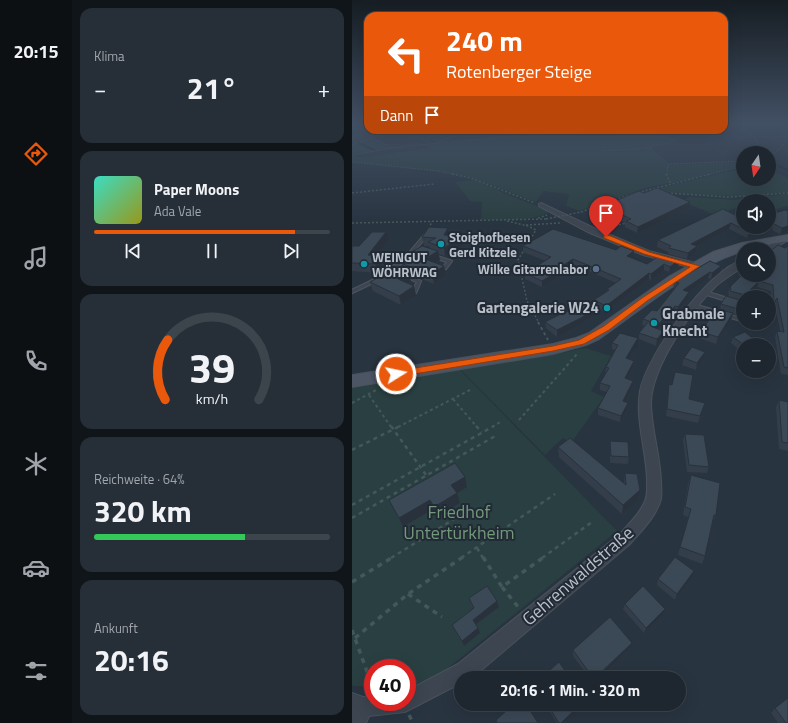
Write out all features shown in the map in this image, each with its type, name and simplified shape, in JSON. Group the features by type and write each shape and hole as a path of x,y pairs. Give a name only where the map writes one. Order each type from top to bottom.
{"street":[{"path":"540,205 593,231 646,253 696,266"},
{"path":"773,242 787,238"},
{"path":"776,244 787,238"},
{"path":"352,381 553,348 581,342 606,328 644,300 696,266 717,255 736,251"},
{"name":"Gehrenwaldstraße","path":"416,697 465,671 624,539 643,518 654,499 654,477 645,414 646,391 651,373 685,318 713,284 736,268"}],"lane":[{"path":"352,292 367,286 391,270 426,236"},
{"path":"414,249 421,252"},
{"path":"428,254 450,261 444,268"},
{"path":"391,270 419,281 414,292"},
{"path":"706,293 736,303"},
{"path":"696,306 736,318"}],"path":[{"path":"660,157 668,164 736,161"},
{"path":"352,162 438,171 471,178 540,205"},
{"path":"668,164 666,169 667,180 671,184"},
{"path":"352,223 546,219 581,212 648,190 736,168"},
{"path":"352,193 434,184"},
{"path":"648,190 654,191"},
{"path":"662,192 690,196 728,198 788,193"},
{"path":"533,220 545,216 552,211"},
{"path":"426,236 432,221"},
{"path":"502,221 522,225 536,230 518,260 527,301 553,348"},
{"path":"522,225 566,223"},
{"path":"593,231 604,226 613,227 627,223"},
{"path":"519,420 574,358 580,349 581,342"},
{"path":"352,402 369,395 385,385 396,374"},
{"path":"352,450 472,389"},
{"path":"369,395 426,475"},
{"path":"453,398 482,432"},
{"path":"352,505 502,421"},
{"path":"352,518 497,435"},
{"path":"355,638 408,594 555,494"},
{"path":"352,582 467,511"},
{"path":"502,587 592,522"},
{"path":"477,548 502,587 528,620"},
{"path":"408,594 442,617"},
{"path":"352,630 370,680 361,708"}],"green space":[{"path":"352,157 364,158 372,157 659,157 667,165 736,162 736,167 700,177 645,188 580,211 566,206 569,194 543,191 536,202 473,178 451,173 352,162"},
{"path":"736,170 736,186 776,186 776,173 788,178 788,192 772,194 736,194 736,196 722,196 656,191 656,189"},
{"path":"476,180 508,195 550,211 543,215 526,219 481,220 482,202 470,201 455,182"},
{"path":"788,194 788,206 776,209 776,195"},
{"path":"690,197 736,200 736,208 715,215 681,201"},
{"path":"585,348 611,356 591,391 604,397 571,443 563,438 545,455 460,369 556,354"},
{"name":"Friedhof Untertürkheim","path":"459,369 617,531 432,681 416,684 416,659 364,659 364,687 352,685 352,386"}],"building":[{"path":"657,188 690,202 638,227 626,221 631,219 603,206 639,191 644,193"},
{"path":"723,209 736,216 736,226 731,223 691,244 697,246 688,253 669,248 671,246 658,240"},
{"path":"785,210 788,211 788,226 782,228 776,225 776,213"},
{"path":"429,227 448,228 444,235 462,236 444,248 428,242 436,238 422,237"},
{"path":"553,229 616,250 621,246 634,251 627,256 647,264 660,255 679,260 670,267 664,264 651,274 649,273 606,306 594,300 609,290 607,289 621,279 573,259 554,271 557,272 542,281 525,273 551,257 523,246"},
{"path":"372,232 386,232 368,255 382,256 375,264 352,263 352,246 359,246"},
{"path":"778,245 785,248 788,246 788,368 784,367 777,331 784,332 777,298 776,300 776,290 773,290 773,285 762,282 776,282 776,247"},
{"path":"422,246 438,251 425,259 444,266 432,274 403,264 410,260 403,257"},
{"path":"710,261 721,266 683,290 689,292 678,307 675,306 655,328 664,331 657,339 639,333 649,321 643,319 652,310 657,311 679,283 674,282"},
{"path":"396,268 409,273 398,279 414,286 399,296 370,282"},
{"path":"736,281 758,282 750,290 736,290 736,293 730,291 730,287"},
{"path":"726,296 736,299 736,308 721,304"},
{"path":"582,301 595,308 581,318 557,330 545,322 561,314 562,315"},
{"path":"716,309 733,313 718,337 701,332"},
{"path":"745,332 752,338 736,339 733,337"},
{"path":"620,333 638,338 626,358 634,361 625,378 633,381 623,401 628,403 621,416 598,408 610,386 600,383 609,368 606,367 618,345 612,343"},
{"path":"692,347 705,352 697,363 684,358"},
{"path":"675,372 693,375 689,399 705,403 700,416 667,409 669,384 672,385"},
{"path":"779,400 788,402 788,443 782,442"},
{"path":"685,434 704,435 709,467 689,465"},
{"path":"570,438 626,485 625,473 637,474 640,490 623,505 558,447"},
{"path":"610,441 628,442 629,457 611,456"},
{"path":"455,463 465,477 451,485 457,493 434,507 430,500 399,518 389,500"},
{"path":"691,475 720,483 716,515 714,515 705,556 680,547 691,509 685,507"},
{"path":"675,557 694,571 677,594 658,579"},
{"path":"487,586 497,601 473,620 478,628 462,641 452,625 474,608 469,598"},
{"path":"643,586 665,609 646,628 625,604"},
{"path":"610,617 632,643 602,671 588,671 573,650"},
{"path":"559,662 565,671 549,671"},
{"path":"788,698 788,723 786,723 775,708"},
{"path":"506,711 530,711 538,723 497,723 496,720"},
{"path":"551,711 574,711 561,723 559,723"}],"waterway":[{"path":"776,165 788,170"}],"place":[{"name":"Stoighofbesen Gerd Kitzele","path":"441,244"},
{"name":"WEINGUT WÖHRWAG","path":"364,264"},
{"name":"Wilke Gitarrenlabor","path":"596,269"},
{"name":"Gartengalerie W24","path":"607,308"},
{"name":"Grabmale Knecht","path":"654,323"}],"route":[{"path":"396,374 567,346 581,342 594,336 644,300 696,266 689,263 655,256 606,237"}]}
